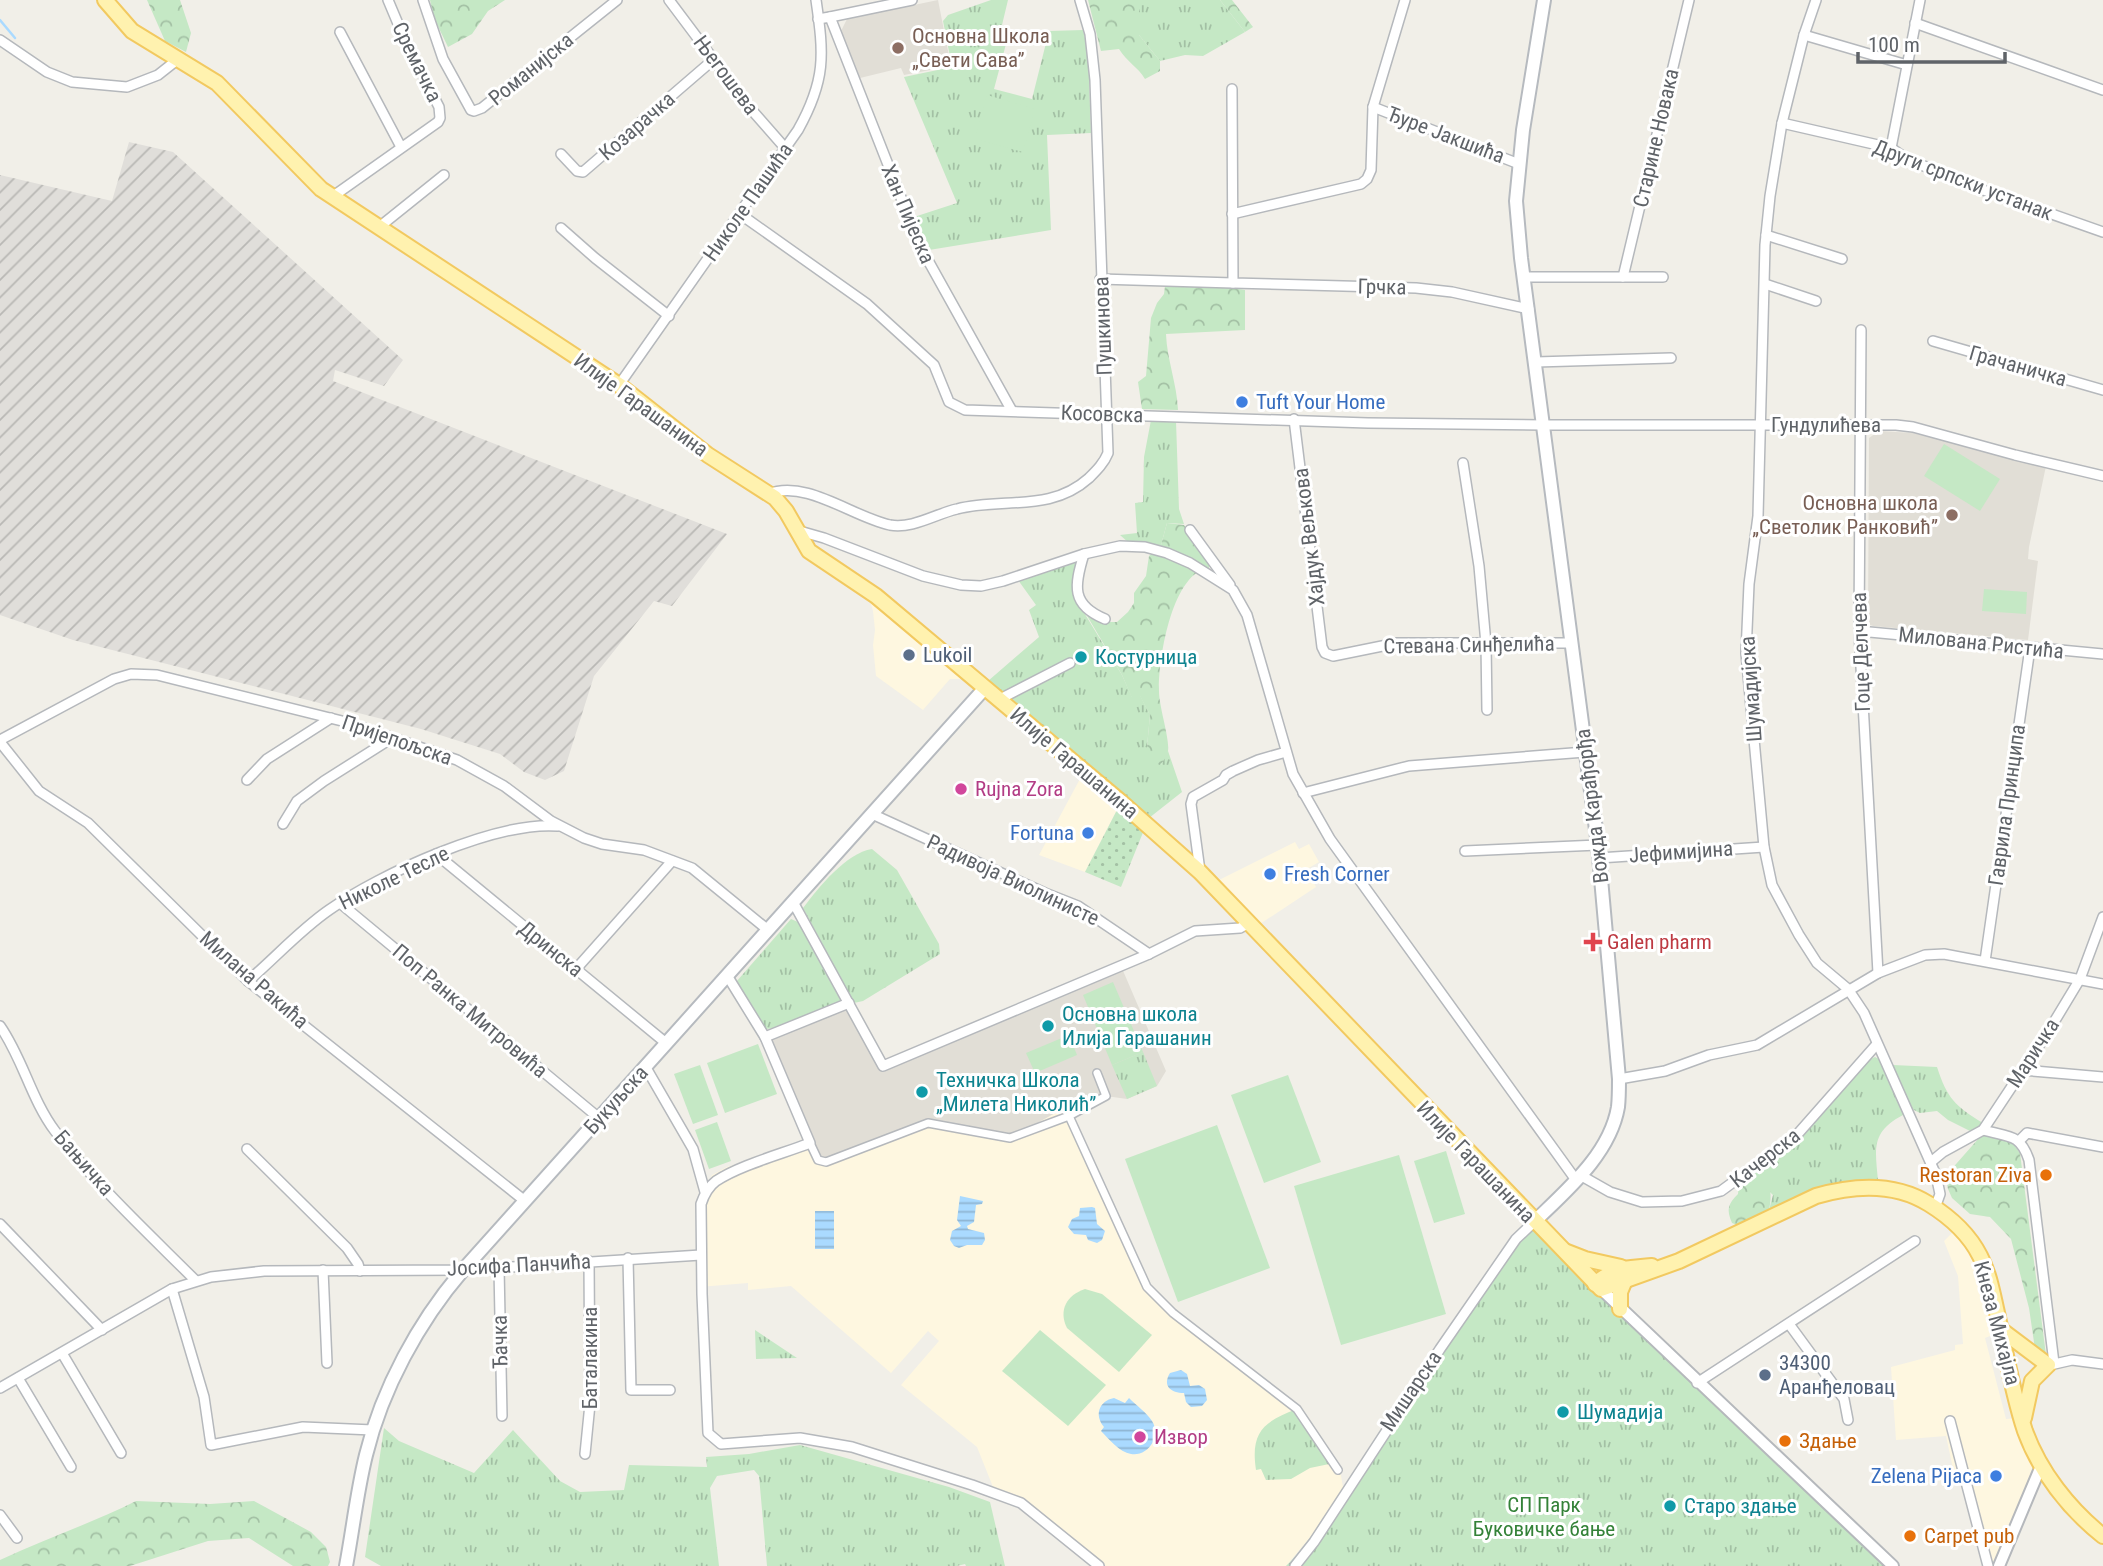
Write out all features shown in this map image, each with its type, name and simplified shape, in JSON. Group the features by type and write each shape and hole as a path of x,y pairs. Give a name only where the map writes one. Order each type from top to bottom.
{"main road":[{"name":"Илије Гарашанина","path":"106,0 132,31 217,83 321,190 619,385 708,455 782,506 809,551 876,596 1200,872 1598,1287"},
{"name":"Вожда Карађорђа","path":"1534,1222 1578,1178 1598,1153 1619,1103 1598,851 1516,201 1519,164 1544,0"},
{"name":"Букуљска","path":"346,1566 373,1430 392,1384 440,1299 463,1270 984,689"},
{"name":"Кнеза Михајла","path":"1598,1287 1607,1274 1624,1274 1648,1266 1679,1261 1816,1196 1836,1190 1856,1187 1887,1188 1919,1198 1960,1228 1980,1256 1992,1287 2023,1424 2041,1466 2070,1505 2103,1536"},
{"path":"1564,1251 1624,1274 1620,1309"},
{"path":"2000,1329 2051,1364 2032,1381 2023,1424"}],"street":[{"name":"Сремачка","path":"332,197 438,122 440,112 388,0"},
{"name":"Романијска","path":"423,0 443,59 474,111 482,108 617,0"},
{"name":"Његошева","path":"669,0 750,108 786,149"},
{"name":"Николе Пашића","path":"619,385 786,149 812,105 822,64 816,0"},
{"path":"818,19 912,0"},
{"name":"Пушкинова","path":"768,494 779,489 791,490 900,526 978,504 1047,501 1080,486 1104,461 1108,453 1095,80 1090,34 1080,0"},
{"path":"1232,214 1361,184 1367,179 1371,170 1373,107 1405,0"},
{"name":"Старине Новака","path":"1623,277 1689,0"},
{"name":"Шумадијска","path":"1816,0 1804,35 1782,123 1766,235 1758,516 1749,584 1746,653 1764,847 1772,885 1799,935 1817,963 1848,989 1864,1013 1931,1163 1940,1194 1935,1208"},
{"path":"1891,148 1920,0"},
{"name":"Хан Пијеска","path":"830,18 920,246 1012,411"},
{"path":"1915,23 2103,90"},
{"path":"340,32 401,147"},
{"path":"1804,35 1908,65"},
{"path":"0,40 47,72 72,82 127,87 158,75 177,60"},
{"name":"Козарачка","path":"561,154 577,172 583,172 713,60"},
{"path":"1232,89 1233,282"},
{"name":"Ђуре Јакшића","path":"1373,107 1519,164"},
{"name":"Други српски устанак","path":"1782,123 1891,148 1905,158 1969,185 2103,232"},
{"path":"378,228 444,174"},
{"name":"Косовска","path":"740,214 867,304 934,365 949,402 965,410 1368,423 1544,425"},
{"path":"561,228 669,316"},
{"path":"1766,235 1842,259"},
{"path":"1525,277 1663,277"},
{"name":"Грчка","path":"1100,279 1416,288 1461,294 1529,309"},
{"path":"1765,285 1816,300"},
{"name":"Гоце Делчева","path":"1861,330 1859,631 1878,973"},
{"name":"Грачаничка","path":"1933,341 2103,390"},
{"path":"1536,362 1671,358"},
{"name":"Хајдук Вељкова","path":"1294,419 1322,647 1325,653"},
{"name":"Гундулићева","path":"1544,425 1913,427 2103,476"},
{"path":"1463,463 1479,566 1486,644 1487,710"},
{"path":"796,530 923,576 961,585 981,586 1003,581 1084,554 1120,547 1156,550 1190,562 1233,590"},
{"path":"1190,530 1233,590 1247,615 1293,774 1330,839 1578,1178"},
{"path":"1084,554 1078,580 1079,601 1091,613 1105,619"},
{"name":"Милована Ристића","path":"1859,631 2103,654"},
{"name":"Стевана Синђелића","path":"1325,653 1333,656 1397,643 1572,643"},
{"name":"Гаврила Принципа","path":"1985,961 2030,648"},
{"path":"998,700 1070,663"},
{"name":"Пријепољска","path":"0,741 114,679 131,674 157,675 331,718 457,760 504,786 551,821 584,838 603,844 644,850 692,868 768,930"},
{"path":"247,780 267,759 331,718"},
{"path":"284,824 297,801 392,738"},
{"name":"Милана Ракића","path":"0,741 40,791 88,823 248,981 526,1201"},
{"path":"1200,872 1191,804 1193,797 1234,771 1286,752"},
{"path":"1303,793 1409,766 1585,752"},
{"name":"Радивоја Виолинисте","path":"872,814 1078,906 1149,954"},
{"name":"Николе Тесле","path":"248,981 329,910 389,875 498,832 531,826 564,827"},
{"name":"Јефимијина","path":"1465,850 1598,851 1764,847"},
{"name":"Дринска","path":"436,855 666,1043"},
{"path":"576,970 672,861"},
{"path":"793,902 883,1066 1195,932 1240,928 1249,923"},
{"name":"Поп Ранка Митровића","path":"340,904 599,1118"},
{"name":"Маричка","path":"1931,1163 1943,1152 1983,1130 2080,979 2103,917"},
{"path":"1619,1079 1665,1071 1709,1055 1757,1045 1878,973 1933,953 2103,984"},
{"path":"727,977 765,1037 818,1160 825,1162 928,1123 1010,1138 1069,1116 1106,1096 1097,1073"},
{"path":"765,1037 849,1003"},
{"name":"Бањичка","path":"0,1026 9,1039 34,1099 55,1131 114,1199 195,1280"},
{"name":"Качерска","path":"1578,1178 1642,1202 1682,1201 1721,1191 1796,1137 1877,1044"},
{"path":"645,1066 693,1149 705,1192"},
{"path":"2022,1070 2103,1077"},
{"path":"1069,1116 1147,1287 1173,1312 1297,1409 1338,1469"},
{"path":"1983,1130 2020,1140 2025,1146 2029,1160 2051,1364 2073,1360 2103,1364"},
{"path":"2020,1140 2027,1133 2103,1147"},
{"path":"810,1143 729,1174 714,1182 705,1192 699,1213 708,1433 721,1444 800,1438 852,1447 972,1485 1021,1503 1098,1566"},
{"path":"247,1149 347,1248 360,1271"},
{"name":"Мишарска","path":"1296,1566 1509,1248 1534,1222"},
{"path":"0,1224 102,1330"},
{"path":"1697,1383 1915,1241"},
{"name":"Јосифа Панчића","path":"0,1388 172,1289 195,1280 234,1273 463,1270 701,1255"},
{"path":"628,1258 631,1390 670,1390"},
{"name":"Баталакина","path":"585,1454 590,1413 589,1261"},
{"name":"Ђачка","path":"499,1268 502,1416"},
{"path":"323,1270 327,1363"},
{"name":"Илије Гарашанина","path":"1598,1287 1893,1566"},
{"path":"172,1289 204,1397 211,1445 303,1427 373,1430"},
{"path":"1789,1324 1844,1399 1848,1420"},
{"path":"62,1353 121,1453"},
{"path":"18,1378 71,1467"},
{"path":"1950,1421 1988,1566"},
{"path":"1998,1566 2041,1466"},
{"path":"0,1515 17,1538"}],"shaded area":[{"name":"Основна Школа „Свети Сава”","path":"938,0 951,66 904,75 901,68 860,78 841,31 847,19"},
{"path":"129,142 173,152 403,360 384,386 335,370 333,381 727,534 672,606 654,601 594,676 564,771 545,780 524,772 500,754 421,729 73,640 0,615 0,175 112,201"},
{"name":"Основна школа „Светолик Ранковић”","path":"1879,431 1913,433 2046,466 2029,547 2028,559 2038,561 2028,640 1868,624 1869,438"},
{"name":"Lukoil","path":"866,588 973,679 950,679 923,710 876,676 873,611"},
{"path":"1081,777 1118,808 1085,872 1039,855"},
{"path":"1295,842 1299,849 1309,844 1319,862 1307,869 1316,887 1254,928 1211,884"},
{"path":"1121,966 1166,1071 1157,1086 1127,1099 1106,1096 1069,1116 1057,1112 1010,1138 928,1123 826,1162 818,1160 765,1037 849,1003 883,1066"},
{"path":"1057,1112 1069,1116 1147,1287 1173,1313 1297,1409 1340,1470 1344,1493 1286,1566 1106,1566 1073,1546 1018,1496 993,1487 977,1447 901,1385 939,1341 928,1331 891,1373 791,1286 748,1290 748,1283 699,1287 699,1197 705,1192 712,1175 727,1167 810,1143 928,1123 1010,1138"},
{"path":"1954,1231 1973,1256 1985,1288 1995,1334 1985,1338 2006,1419 2017,1418 2042,1473 2003,1566 1984,1566 1963,1476 1955,1478 1946,1436 1896,1440 1891,1367 1955,1350 1955,1345 1963,1344 1958,1276 1944,1241"}],"green space":[{"path":"147,0 180,0 191,33 186,52 165,41"},
{"path":"430,0 505,0 488,11 472,34 448,47 434,18"},
{"path":"991,0 1008,0 1002,25 1010,29 994,89 1032,99 1049,31 1083,30 1088,51 1091,133 1047,135 1051,230 929,250 914,217 957,203 904,77 952,67 943,21 948,15"},
{"path":"1088,0 1139,0 1139,35 1160,61 1160,71 1145,79 1119,49 1101,51"},
{"path":"1139,0 1220,0 1245,32 1203,56 1185,55 1160,61 1139,35"},
{"path":"1220,0 1232,0 1253,27 1245,32"},
{"path":"987,95 1035,109 1023,152 975,139"},
{"path":"1165,286 1220,286 1245,290 1245,330 1166,334 1178,410 1142,409 1138,382 1146,376 1151,318 1164,294"},
{"path":"1151,420 1176,421 1179,509 1184,524 1167,523 1161,545 1158,547 1129,543 1120,535 1137,533 1135,503 1143,502 1144,457"},
{"path":"1944,444 2000,479 1980,511 1924,476"},
{"path":"1167,523 1184,525 1209,568 1196,573 1185,585 1170,619 1159,677 1168,746 1161,765 1150,762 1147,747 1150,715 1140,696 1132,698 1122,675 1086,614 1108,622 1117,622 1128,612 1134,603 1134,593 1146,576 1149,556 1161,545"},
{"path":"1079,561 1080,606 1122,675 1132,697 1140,695 1150,715 1147,747 1161,765 1168,751 1182,792 1149,818 988,681 1039,637 1029,610 1036,605 1018,580"},
{"path":"1984,589 2027,592 2026,614 1982,611"},
{"path":"1118,808 1144,830 1121,887 1085,872"},
{"path":"872,849 897,870 939,944 940,954 863,1001 854,1003 803,908 843,864"},
{"path":"791,919 798,922 841,1001 776,1028 766,1029 736,982"},
{"path":"1113,982 1143,1052 1112,1065 1083,995"},
{"path":"1069,1035 1077,1055 1035,1073 1026,1053"},
{"path":"758,1044 777,1094 725,1113 707,1063"},
{"path":"1143,1052 1157,1086 1127,1099 1112,1065"},
{"path":"1875,1057 1881,1060 1903,1111 1903,1115 1885,1128 1877,1142 1878,1180 1848,1182 1822,1188 1769,1210 1773,1195 1751,1174 1803,1136 1867,1061"},
{"path":"700,1065 718,1115 693,1124 674,1074"},
{"path":"1893,1065 1937,1067 1953,1100 1983,1123 1982,1126 1972,1132 1937,1111 1920,1113 1912,1109"},
{"path":"1288,1075 1321,1162 1264,1183 1231,1095"},
{"path":"717,1122 731,1161 709,1169 695,1130"},
{"path":"1217,1125 1270,1268 1178,1302 1125,1159"},
{"path":"1984,1135 2012,1142 2020,1153 2046,1355 2035,1349 2029,1308 2011,1239 1990,1217 1970,1214 1952,1198 1948,1189 1946,1179 1949,1172"},
{"path":"1446,1151 1465,1214 1434,1223 1414,1161"},
{"path":"1399,1155 1446,1314 1341,1345 1294,1186"},
{"path":"1751,1174 1767,1182 1771,1198 1769,1210 1737,1225 1732,1223 1729,1207 1738,1194 1739,1184"},
{"name":"СП Парк Буковичке бање","path":"1534,1222 1893,1566 1286,1566 1344,1493 1516,1240"},
{"path":"1085,1289 1102,1294 1152,1335 1119,1372 1067,1328 1064,1321 1064,1309 1069,1299"},
{"path":"755,1330 797,1358 756,1359"},
{"path":"1040,1330 1106,1385 1068,1426 1002,1371"},
{"path":"1297,1409 1334,1463 1310,1468 1291,1479 1266,1480 1261,1469 1256,1470 1255,1446 1258,1437 1268,1423"},
{"path":"384,1428 399,1441 474,1473 513,1430 560,1481 580,1492 624,1490 629,1465 707,1467 706,1457 749,1454 800,1445 949,1487 990,1502 1005,1566 767,1566 759,1476 754,1470 717,1476 710,1488 719,1566 381,1566 365,1557"},
{"path":"136,1501 210,1504 254,1501 311,1532 326,1547 330,1562 328,1566 293,1566 249,1538 208,1541 130,1566 0,1566 0,1560"}],"water":[{"path":"960,1196 983,1201 982,1204 976,1205 974,1222 967,1226 968,1229 984,1233 985,1240 982,1245 959,1248 950,1240 952,1231 961,1226 957,1220"},
{"path":"1080,1208 1095,1208 1097,1224 1105,1231 1102,1240 1097,1243 1088,1240 1086,1235 1074,1234 1068,1227 1072,1219 1079,1216"},
{"path":"815,1211 834,1211 834,1249 815,1249"},
{"path":"1181,1370 1187,1374 1190,1386 1199,1385 1205,1389 1207,1400 1202,1406 1191,1407 1186,1402 1184,1393 1175,1392 1167,1385 1170,1373"},
{"path":"1114,1398 1125,1403 1129,1398 1152,1421 1155,1427 1154,1439 1143,1452 1131,1454 1122,1451 1101,1431 1104,1427 1099,1418 1100,1409 1105,1402"}],"waterway":[{"path":"0,20 15,38"}],"place":[{"name":"Основна Школа „Свети Сава”","path":"898,48"},
{"name":"Tuft Your Home","path":"1242,402"},
{"name":"Основна школа „Светолик Ранковић”","path":"1952,515"},
{"name":"Lukoil","path":"909,655"},
{"name":"Костурница","path":"1081,657"},
{"name":"Rujna Zora","path":"961,789"},
{"name":"Fortuna","path":"1088,833"},
{"name":"Fresh Corner","path":"1270,874"},
{"name":"Galen pharm","path":"1593,942"},
{"name":"Основна школа Илија Гарашанин","path":"1048,1026"},
{"name":"Техничка Школа „Милета Николић”","path":"922,1092"},
{"name":"Restoran Ziva","path":"2046,1175"},
{"name":"34300 Аранђеловац","path":"1765,1375"},
{"name":"Шумадија","path":"1563,1412"},
{"name":"Извор","path":"1140,1437"},
{"name":"Здање","path":"1785,1441"},
{"name":"Zelena Pijaca","path":"1996,1476"},
{"name":"Старо здање","path":"1670,1506"},
{"name":"Carpet pub","path":"1910,1536"}]}
